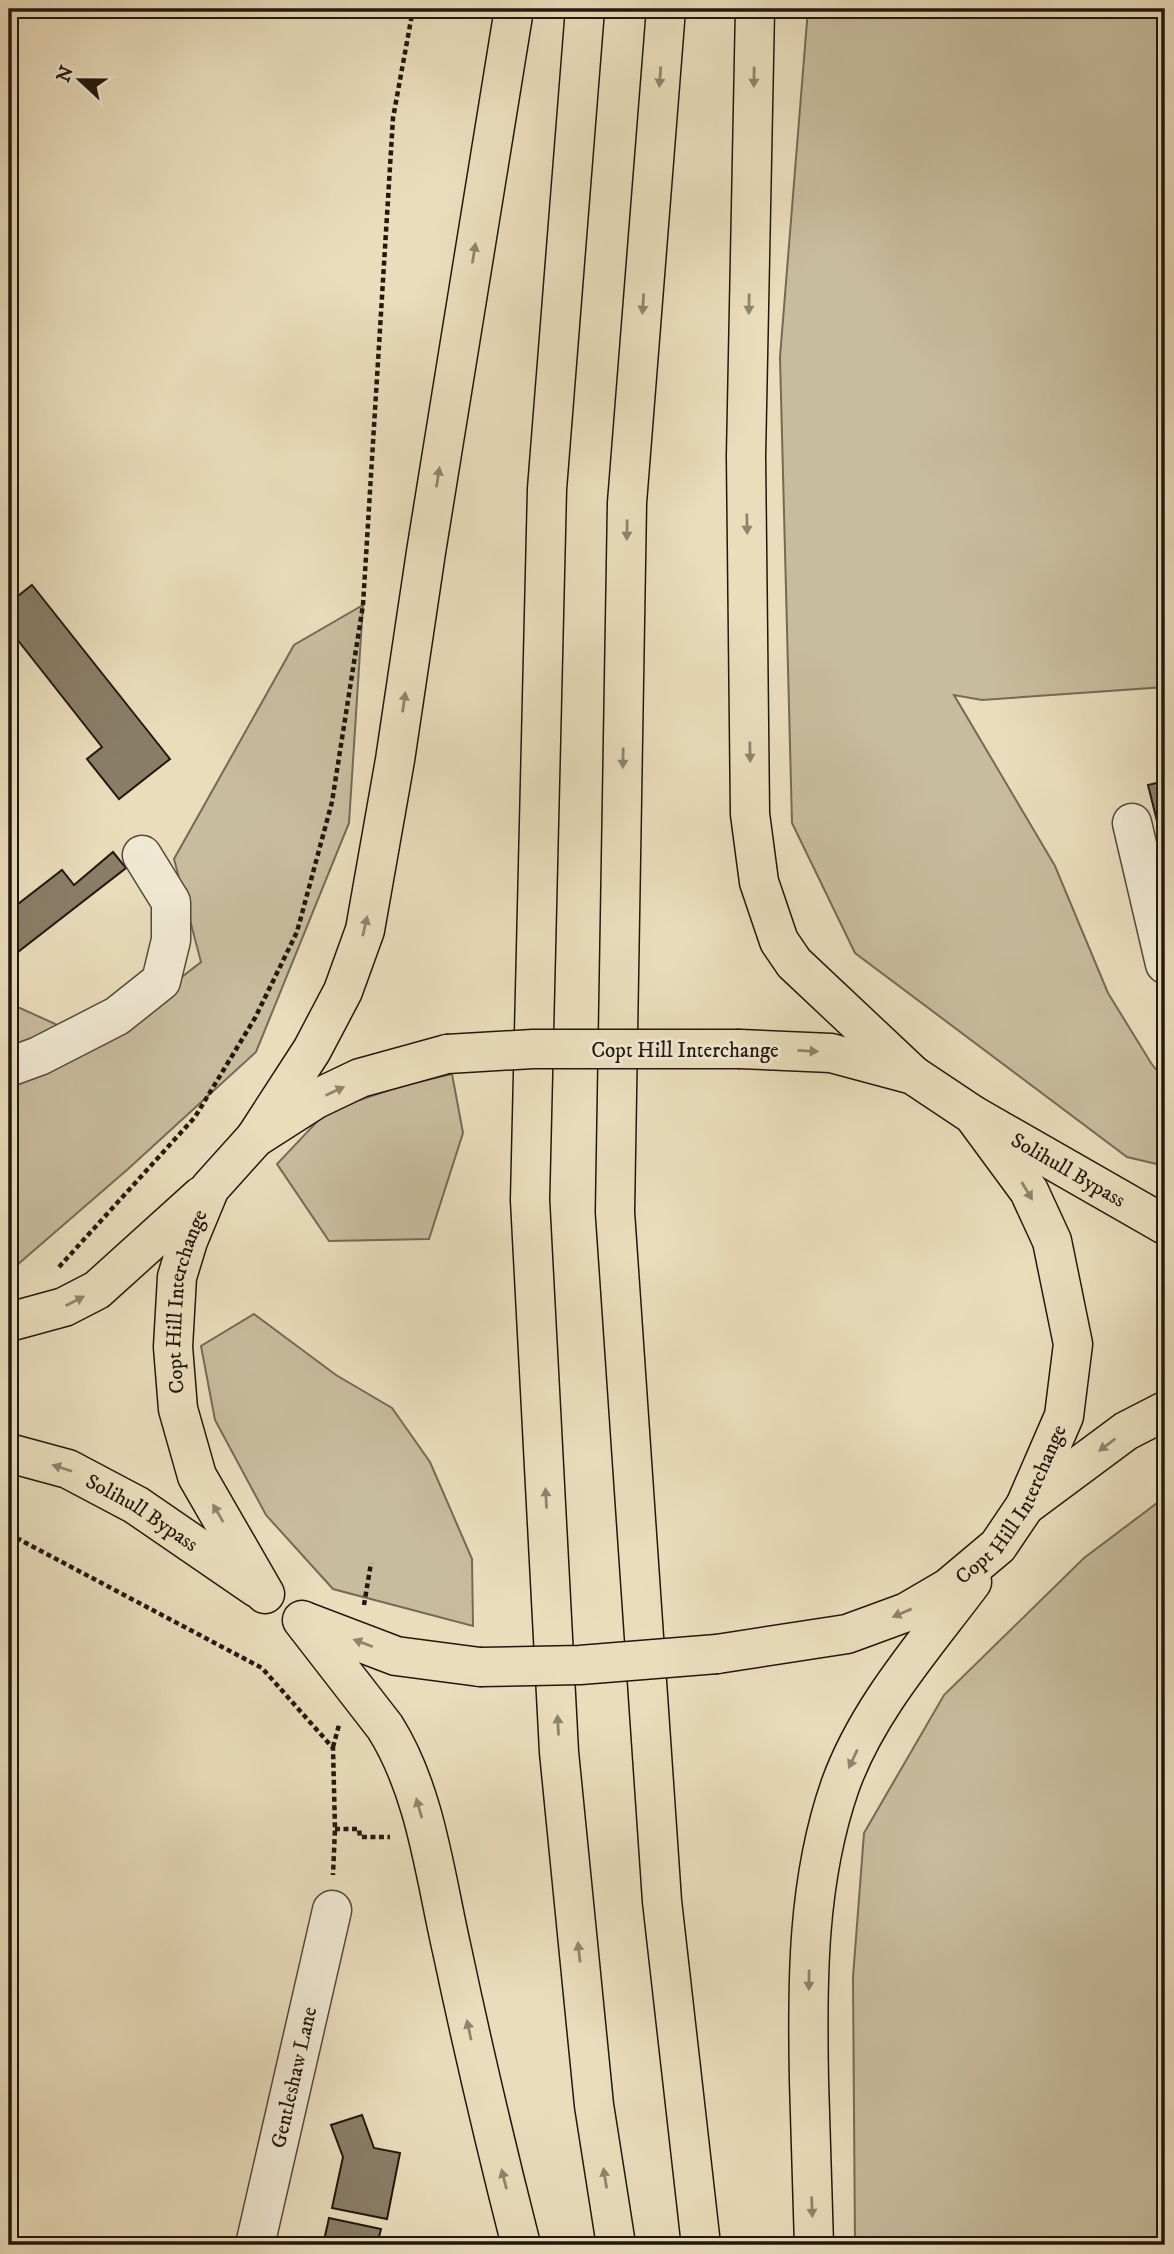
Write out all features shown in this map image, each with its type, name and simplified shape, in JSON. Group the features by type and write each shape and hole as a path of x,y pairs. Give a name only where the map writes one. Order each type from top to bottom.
{"main road":[{"path":"255,1138 313,1050 343,991 365,930 396,760 426,552 514,9"},
{"path":"585,9 547,489 530,1200 559,1752 594,2105 616,2245"},
{"path":"666,9 627,503 615,1212 662,1901 701,2245"},
{"path":"755,9 746,456 750,814 760,882 779,941 794,963 913,1075"},
{"name":"Copt Hill Interchange","path":"533,1049 831,1052 913,1075 974,1115 1029,1191 1052,1241 1073,1344 1064,1416 1025,1506 998,1546 948,1588 907,1612 846,1634 717,1654 580,1665 480,1667 396,1656 302,1620 265,1594 197,1476 178,1409 173,1347 177,1277 188,1241 210,1188 255,1138 316,1100 360,1078 447,1054 533,1049"},
{"name":"Solihull Bypass","path":"974,1115 1165,1225"},
{"path":"9,1322 64,1307 97,1290 210,1188"},
{"path":"1025,1506 1126,1430 1165,1411"},
{"name":"Solihull Bypass","path":"9,1453 68,1469 136,1505 265,1594"},
{"path":"814,2245 808,2031 810,1938 822,1849 840,1785 885,1699 998,1546"},
{"path":"302,1620 394,1740 411,1780 426,1833 484,2097 521,2245"}],"street":[{"path":"1132,822 1165,964"},
{"path":"9,1067 38,1056 117,1016 161,981 171,940 171,902 142,855"},
{"name":"Gentleshaw Lane","path":"255,2245 332,1910"}],"path":[{"path":"52,1275 195,1116 255,1018 297,932 332,802 363,605 393,118 413,9"},
{"path":"9,1534 262,1668 332,1748 335,1829 332,1910"},
{"path":"364,1606 370,1563"},
{"path":"335,1829 359,1829 360,1837 384,1838"}],"shaded area":[{"path":"808,9 1165,9 1165,687 982,700 954,695 1055,866 1108,993 1165,1081 1165,1166 1127,1157 855,953 792,823 780,357"},
{"path":"363,605 349,823 256,1052 128,1169 9,1272 9,1003 97,1043 201,962 174,859 294,645"},
{"path":"452,1074 463,1133 429,1239 329,1241 277,1164 327,1111 401,1086"},
{"path":"254,1314 336,1375 392,1408 430,1462 472,1559 473,1626 333,1589 266,1515 215,1420 201,1346"},
{"path":"1165,1497 1165,2245 855,2245 853,1977 864,1833 944,1695 1084,1558"}],"building":[{"path":"32,585 170,759 119,799 87,759 102,747 9,629 9,603"},
{"path":"1165,781 1165,848 1164,849 1148,785"},
{"path":"113,852 126,868 14,955 9,948 9,911 62,870 74,885"},
{"path":"362,2115 374,2148 400,2153 387,2219 332,2208 343,2157 331,2125"},
{"path":"329,2218 381,2229 377,2245 323,2245"}]}
